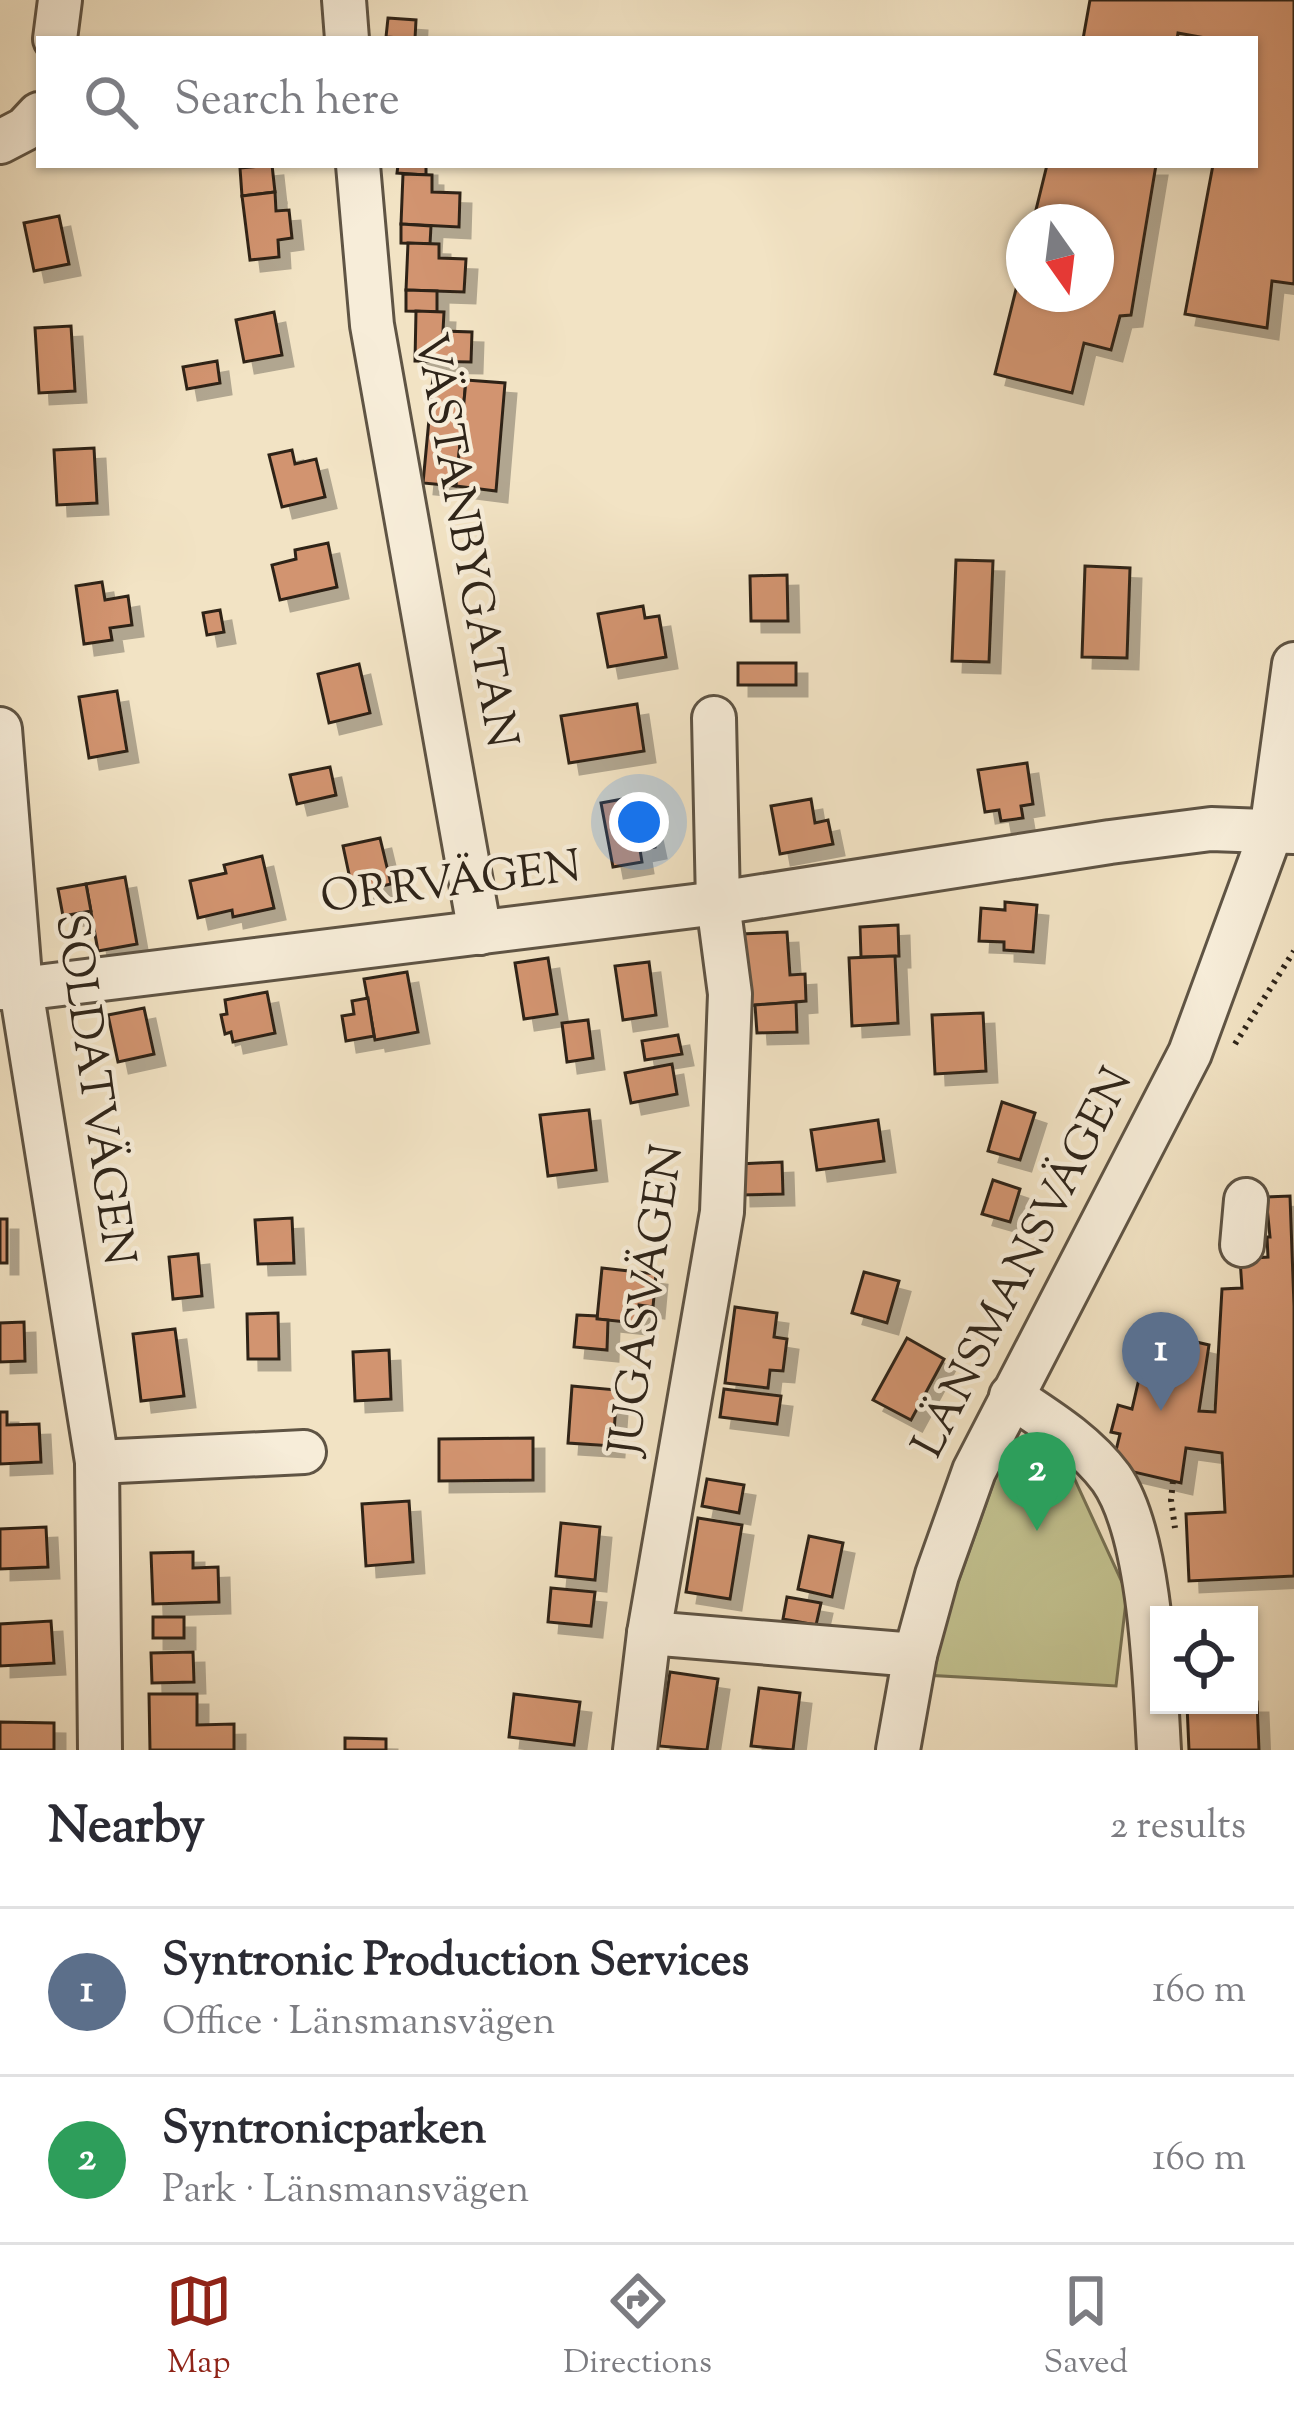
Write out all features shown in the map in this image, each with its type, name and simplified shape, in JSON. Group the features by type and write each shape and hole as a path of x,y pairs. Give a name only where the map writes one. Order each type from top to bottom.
{"street":[{"path":"56,36 60,0"},
{"path":"344,0 347,36"},
{"path":"0,142 25,129 36,116"},
{"name":"VÄSTANBYGATAN","path":"358,168 372,325 480,933"},
{"path":"1282,832 1294,664"},
{"name":"JUGASVÄGEN","path":"635,1750 649,1633 722,1212 730,994 718,904 714,718"},
{"name":"SOLDATVÄGEN","path":"0,729 10,989 97,1462 100,1750"},
{"name":"ORRVÄGEN","path":"10,989 718,904 1150,837 1210,830 1282,832"},
{"name":"LÄNSMANSVÄGEN","path":"898,1750 915,1655 954,1521 974,1471 1190,1053 1282,832"},
{"path":"1242,1245 1246,1199"},
{"path":"1011,1396 1093,1457 1114,1482 1125,1506 1149,1618 1159,1750"},
{"path":"97,1462 304,1452"},
{"path":"649,1633 915,1655"}],"shaded area":[{"path":"1009,1439 1070,1469 1127,1593 1116,1686 925,1675"}],"building":[{"path":"1090,0 1294,0 1294,284 1272,281 1267,328 1185,314 1212,168 1258,168 1258,36 1084,36"},
{"path":"388,18 416,20 415,36 386,36"},
{"path":"240,168 272,168 275,192 242,196"},
{"path":"398,168 426,168 426,175 397,173"},
{"path":"1046,168 1156,168 1131,315 1120,316 1111,350 1084,343 1072,393 995,374 1010,312 1114,312 1114,204 1037,204"},
{"path":"403,174 432,175 432,192 460,193 459,227 401,224"},
{"path":"275,192 276,211 289,210 292,238 278,240 279,257 250,260 242,196"},
{"path":"59,216 69,264 34,271 24,223"},
{"path":"401,224 431,226 430,244 401,243"},
{"path":"408,243 439,244 439,258 466,259 464,292 406,290"},
{"path":"406,290 437,291 437,312 406,311"},
{"path":"416,311 444,312 443,331 472,332 471,362 415,361"},
{"path":"274,312 282,355 244,362 236,320"},
{"path":"71,326 75,391 39,393 35,328"},
{"path":"217,361 220,383 187,389 183,367"},
{"path":"433,377 466,380 456,486 423,483"},
{"path":"466,380 505,383 496,491 456,486"},
{"path":"94,448 97,503 57,505 54,450"},
{"path":"292,450 295,464 316,459 325,497 282,507 269,455"},
{"path":"328,543 337,587 280,600 272,565 296,559 295,550"},
{"path":"956,560 993,561 989,662 952,661"},
{"path":"1085,566 1130,568 1127,658 1082,657"},
{"path":"787,575 788,621 751,621 750,576"},
{"path":"102,582 105,600 128,596 132,625 110,628 112,640 84,644 76,586"},
{"path":"643,606 645,618 659,616 666,657 608,667 598,614"},
{"path":"220,610 224,632 207,635 203,613"},
{"path":"738,663 796,663 796,685 738,685"},
{"path":"359,664 370,713 329,723 318,674"},
{"path":"117,691 127,751 89,758 79,697"},
{"path":"637,704 644,751 569,763 561,716"},
{"path":"1027,763 1033,804 1021,806 1023,818 1001,821 999,810 985,812 978,770"},
{"path":"330,767 336,795 297,804 290,775"},
{"path":"644,795 655,847 640,850 642,862 613,867 601,803"},
{"path":"811,799 815,823 828,820 833,844 780,854 771,806"},
{"path":"380,838 391,884 353,893 343,846"},
{"path":"262,856 274,908 198,918 190,881 226,873 224,865"},
{"path":"125,877 137,944 98,951 86,884"},
{"path":"86,884 91,911 63,916 58,889"},
{"path":"1005,902 1037,905 1033,952 1004,950 1004,942 979,941 981,908 1005,910"},
{"path":"898,925 899,956 861,957 860,927"},
{"path":"787,932 790,975 805,974 806,1001 746,1006 741,934"},
{"path":"895,956 898,1023 852,1026 849,958"},
{"path":"548,958 557,1014 524,1019 515,963"},
{"path":"649,962 656,1015 623,1020 615,966"},
{"path":"407,972 418,1032 375,1040 364,979"},
{"path":"267,992 275,1033 233,1042 231,1032 225,1034 221,1015 227,1014 225,1000"},
{"path":"368,998 374,1036 346,1041 342,1016 354,1014 352,1001"},
{"path":"796,1002 797,1032 757,1033 755,1005"},
{"path":"144,1008 154,1054 118,1062 108,1015"},
{"path":"983,1013 986,1071 935,1074 932,1015"},
{"path":"588,1020 593,1058 567,1062 562,1023"},
{"path":"678,1035 682,1054 645,1060 642,1041"},
{"path":"672,1064 677,1094 631,1103 625,1073"},
{"path":"1002,1102 1035,1113 1020,1160 988,1151"},
{"path":"589,1110 596,1170 548,1176 540,1115"},
{"path":"878,1120 884,1161 817,1170 811,1130"},
{"path":"782,1162 783,1194 740,1195 739,1164"},
{"path":"993,1180 1020,1189 1010,1222 982,1214"},
{"path":"1290,1196 1294,1576 1189,1581 1186,1514 1225,1512 1222,1453 1186,1448 1181,1483 1112,1467 1120,1434 1111,1432 1118,1405 1132,1409 1150,1331 1209,1345 1199,1411 1215,1412 1222,1289 1242,1288 1240,1259 1268,1257 1266,1197"},
{"path":"292,1218 294,1263 258,1264 255,1220"},
{"path":"0,1219 7,1219 7,1263 0,1263"},
{"path":"198,1254 202,1296 173,1299 169,1257"},
{"path":"602,1268 656,1274 653,1307 639,1305 637,1323 597,1319"},
{"path":"864,1272 899,1281 887,1323 852,1313"},
{"path":"735,1307 777,1313 774,1337 787,1339 783,1371 770,1370 768,1388 725,1383"},
{"path":"278,1313 279,1359 248,1359 247,1314"},
{"path":"577,1315 608,1320 607,1350 574,1347"},
{"path":"24,1322 25,1361 0,1362 0,1323"},
{"path":"175,1329 184,1396 141,1401 133,1334"},
{"path":"907,1338 944,1359 911,1420 873,1400"},
{"path":"389,1350 391,1399 355,1401 353,1352"},
{"path":"572,1386 617,1390 613,1446 568,1443"},
{"path":"724,1389 781,1396 777,1424 720,1417"},
{"path":"0,1412 7,1412 7,1425 39,1424 41,1462 0,1464"},
{"path":"533,1438 533,1480 439,1481 439,1439"},
{"path":"707,1479 744,1485 739,1513 702,1506"},
{"path":"409,1501 413,1562 366,1566 362,1504"},
{"path":"698,1518 742,1525 730,1599 686,1592"},
{"path":"561,1523 600,1527 595,1580 556,1576"},
{"path":"46,1527 48,1567 0,1569 0,1529"},
{"path":"809,1536 843,1543 832,1597 798,1589"},
{"path":"193,1552 193,1568 218,1567 219,1602 153,1604 151,1553"},
{"path":"551,1588 595,1592 591,1626 548,1622"},
{"path":"787,1597 821,1603 816,1625 783,1619"},
{"path":"153,1617 184,1617 184,1638 153,1638"},
{"path":"51,1621 54,1663 0,1666 0,1624"},
{"path":"193,1652 194,1682 152,1683 151,1653"},
{"path":"670,1672 718,1679 707,1750 659,1746"},
{"path":"759,1688 800,1693 793,1750 751,1746"},
{"path":"149,1694 197,1694 197,1725 234,1724 234,1750 150,1750"},
{"path":"514,1694 580,1702 574,1745 509,1737"},
{"path":"1187,1714 1258,1714 1259,1750 1189,1750"},
{"path":"0,1722 54,1723 54,1750 0,1750"},
{"path":"345,1738 386,1739 386,1750 345,1750"}],"place":[{"name":"Syntronic Production Services","path":"1161,1411"},
{"name":"Syntronicparken","path":"1037,1531"}]}
